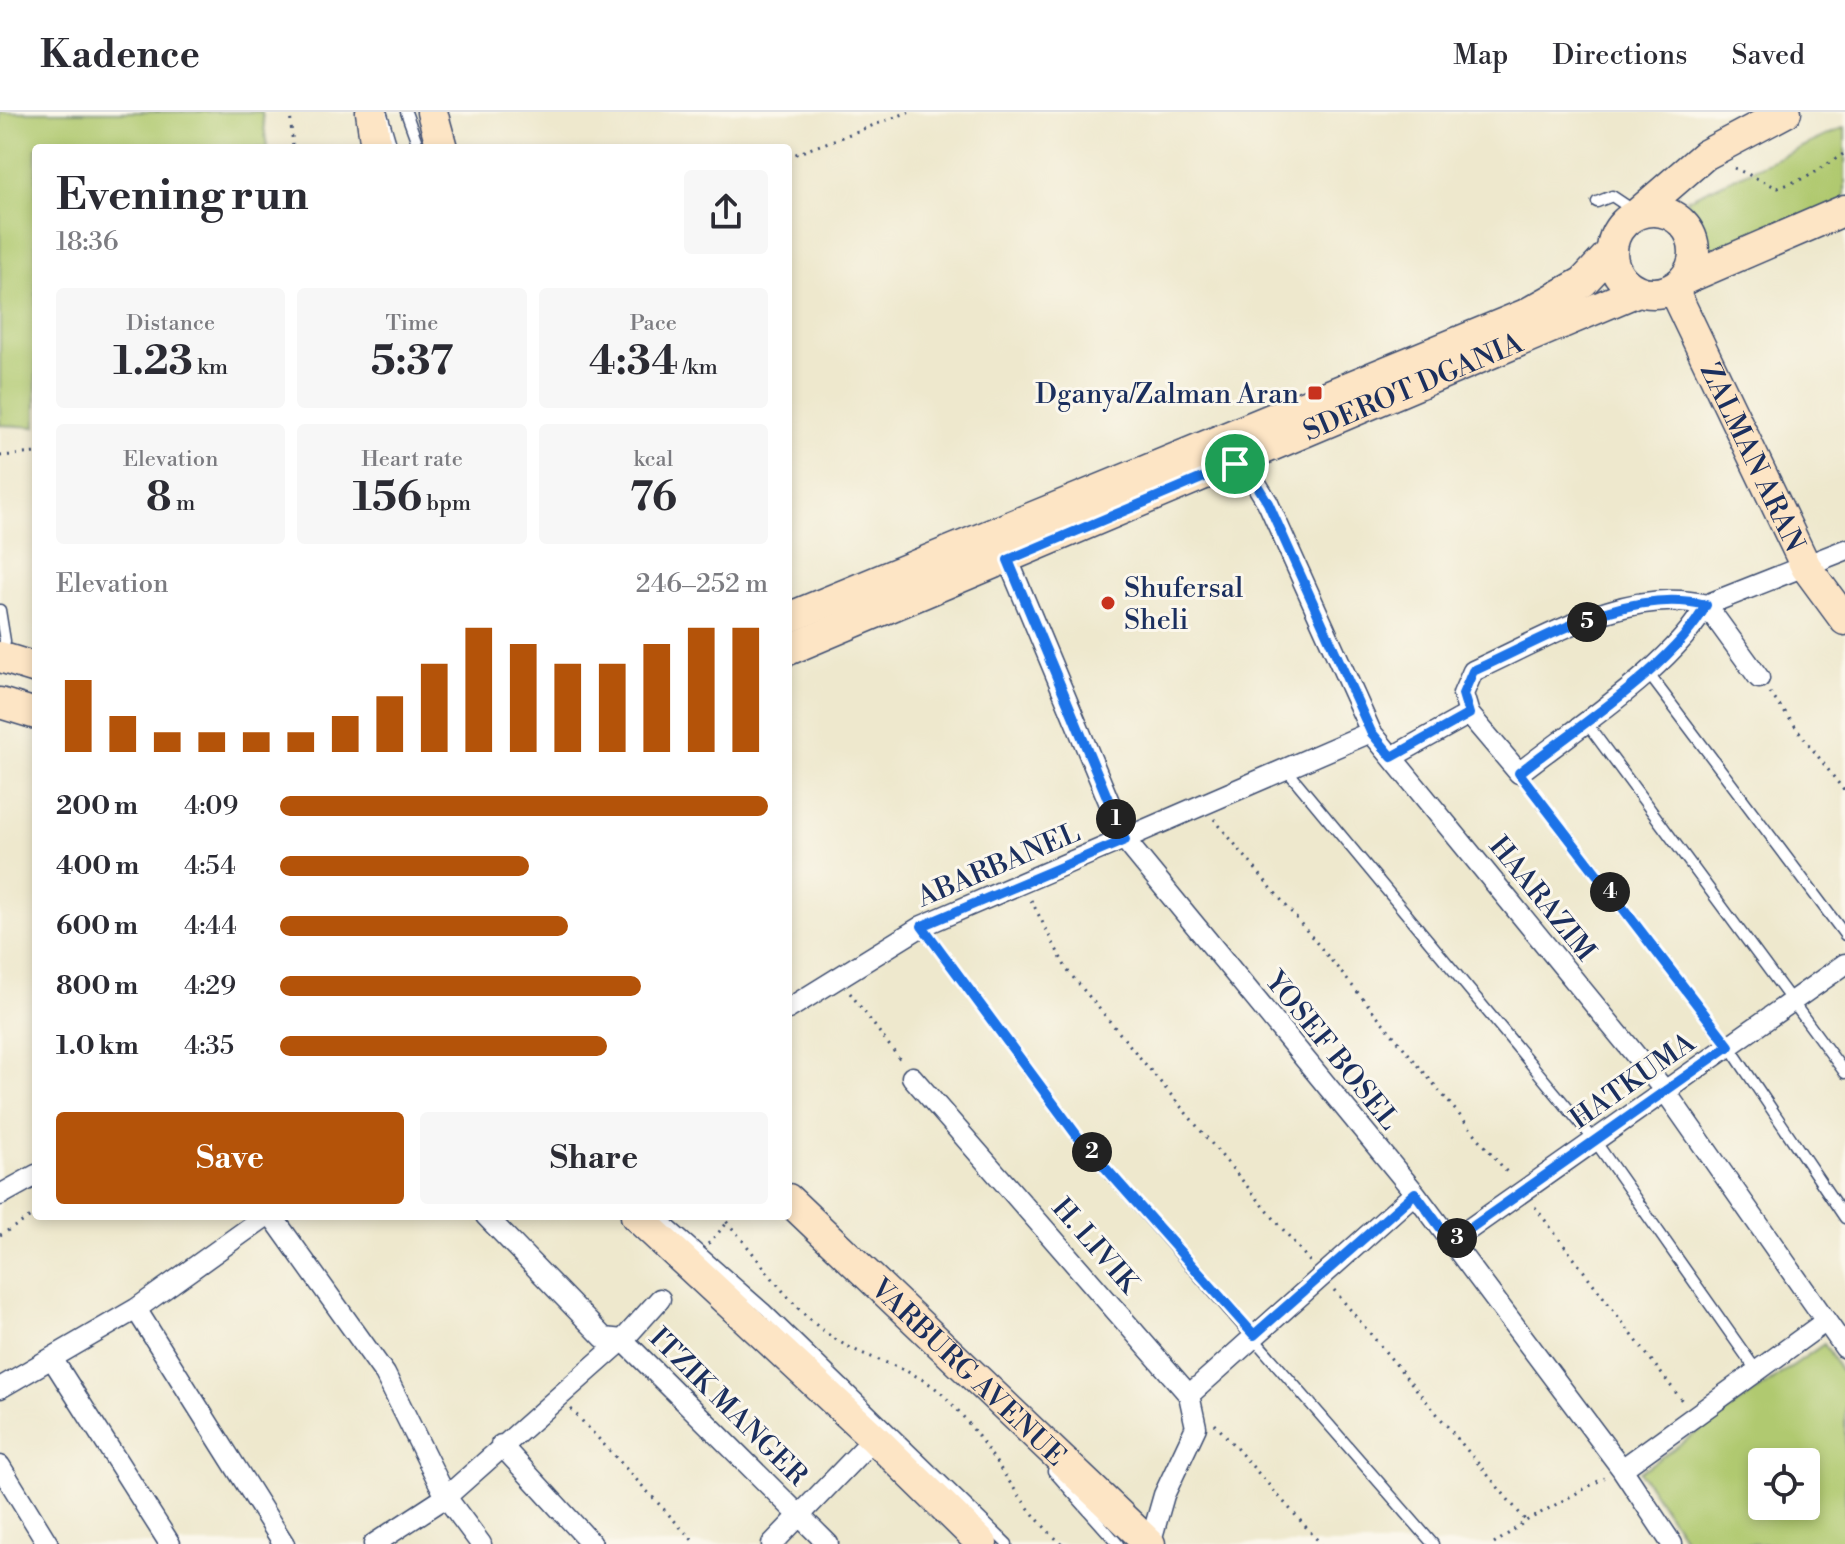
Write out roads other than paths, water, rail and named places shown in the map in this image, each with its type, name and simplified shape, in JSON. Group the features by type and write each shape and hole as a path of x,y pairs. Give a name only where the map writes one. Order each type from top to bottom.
{"street":[{"path":"371,112 375,144"},
{"path":"432,112 441,144"},
{"name":"SDEROT DGANIA","path":"792,616 1526,314 1583,282 1611,252 1619,229 1705,155 1769,115"},
{"name":"SDEROT DGANIA","path":"792,648 1008,560 1638,291 1662,293 1845,210"},
{"path":"1638,213 1665,212 1687,227 1695,253 1679,284"},
{"path":"1611,252 1619,276 1638,291"},
{"name":"ZALMAN ARAN","path":"1679,284 1806,567 1845,620"},
{"name":"HAARAZIM","path":"1235,464 1257,485 1268,503 1371,732 1665,1091 1845,1348"},
{"path":"1706,605 1694,628 1648,673 1519,773 1469,714 1463,694 1473,671 1609,613 1656,601 1683,599 1706,605 1845,550"},
{"name":"YOSEF BOSEL","path":"1008,560 1125,840 1415,1193 1622,1469 1672,1544"},
{"path":"1706,605 1759,678"},
{"path":"1,657 32,667"},
{"path":"0,703 32,713"},
{"path":"1392,757 1469,714"},
{"name":"ABARBANEL","path":"792,1006 922,926 1371,732"},
{"name":"HATKUMA","path":"1451,1242 1845,964"},
{"name":"H. LIVIK","path":"912,1077 1189,1395"},
{"path":"0,1195 32,1177"},
{"path":"1150,1544 1164,1495 1196,1427 1189,1395 1415,1193"},
{"name":"VARBURG AVENUE","path":"793,1213 1150,1544"},
{"path":"0,1388 53,1360 136,1309 260,1220"},
{"path":"275,1220 385,1374 446,1497 481,1544"},
{"name":"ITZIK MANGER","path":"490,1220 604,1338 623,1340 828,1544"},
{"path":"640,1220 874,1438 982,1544"},
{"path":"374,1544 446,1497 501,1445 623,1340 660,1299"},
{"path":"136,1309 284,1544"},
{"path":"1622,1469 1693,1414 1826,1321"},
{"path":"53,1360 170,1544"},
{"path":"772,1544 874,1438"},
{"path":"501,1445 592,1544"},
{"path":"0,1466 48,1544"}],"lane":[{"path":"381,112 388,124 391,144"},
{"path":"406,112 418,144"},
{"path":"1597,202 1612,196 1638,213"},
{"path":"0,610 5,641 1,657"},
{"path":"1648,673 1845,935"},
{"path":"1585,721 1845,1073"},
{"path":"1286,769 1595,1141 1756,1370"},
{"path":"1519,773 1729,1046 1845,1218"},
{"path":"922,926 1078,1137 1254,1335 1433,1544"},
{"path":"793,1213 1026,1440 1118,1544"},
{"path":"663,1220 766,1310 1007,1544"}],"place":[{"name":"Dganya/Zalman Aran","path":"1315,393"},
{"name":"Shufersal Sheli","path":"1108,603"}]}
